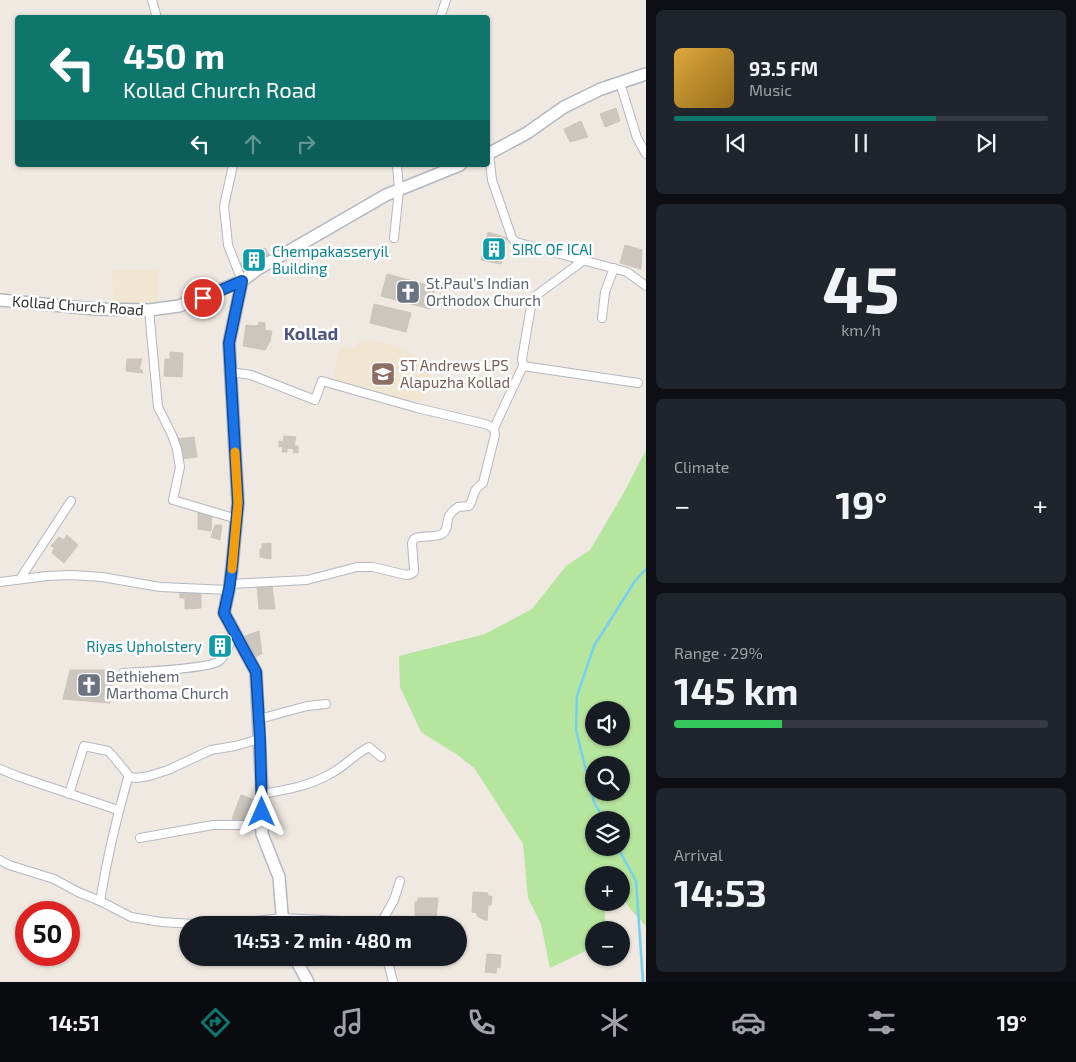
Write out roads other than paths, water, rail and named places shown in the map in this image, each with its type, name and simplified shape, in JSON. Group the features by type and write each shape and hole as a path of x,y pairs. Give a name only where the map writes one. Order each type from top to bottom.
{"main road":[{"path":"490,153 528,133 564,107 601,89 646,74"},
{"name":"Kollad Church Road","path":"0,300 95,309 149,310 180,306 242,281 258,269 386,195 455,167"},
{"path":"242,281 229,343 238,503 229,587 224,613 256,672 260,739 262,834 279,877 283,916"},
{"path":"299,966 308,982"}],"street":[{"path":"152,0 156,15"},
{"path":"441,15 446,0"},
{"path":"620,84 637,138 646,154"},
{"path":"233,167 224,206 228,245 242,281"},
{"path":"394,238 399,190 397,167"},
{"path":"490,167 492,180 512,238 516,242 627,272 646,286"},
{"path":"0,582 71,575 102,577 160,587 229,587 307,580 357,567 378,568 406,575 412,574 414,572 413,540 436,536 445,531 449,515 458,507 469,506 473,493 483,483 495,435 494,428 523,366 522,358 531,306 538,294 584,260"},
{"path":"602,318 605,292 614,268"},
{"path":"149,310 158,407 172,435 177,449 180,468 173,500 237,519"},
{"path":"523,366 638,383"},
{"path":"231,372 251,375 315,400 322,381 494,428"},
{"path":"20,579 71,501"},
{"path":"123,673 213,664 218,662 227,650 234,630"},
{"path":"259,719 307,706 326,704"},
{"path":"69,794 84,746 108,751 130,776 136,778 168,770 211,750 260,739"},
{"path":"262,794 303,786 331,774 362,750 369,747 381,757"},
{"path":"0,769 118,810"},
{"path":"100,900 118,810 130,776"},
{"path":"140,838 212,826 262,825"},
{"path":"0,860 9,865 54,879 78,892 100,900 131,917 179,923"},
{"path":"386,916 400,881"},
{"path":"389,966 393,982"}],"waterway":[{"path":"599,811 594,802 576,730 577,696 594,646 635,581 646,569"},
{"path":"622,856 636,881 643,982"}],"place":[{"name":"SIRC OF ICAI","path":"494,249"},
{"name":"Chempakasseryil Building","path":"254,260"},
{"name":"St.Paul's Indian Orthodox Church","path":"408,292"},
{"name":"ST Andrews LPS Alapuzha Kollad","path":"383,374"},
{"name":"Riyas Upholstery","path":"220,646"},
{"name":"Bethiehem Marthoma Church","path":"89,685"}],"district":[{"name":"Kollad","path":"311,333"}]}
